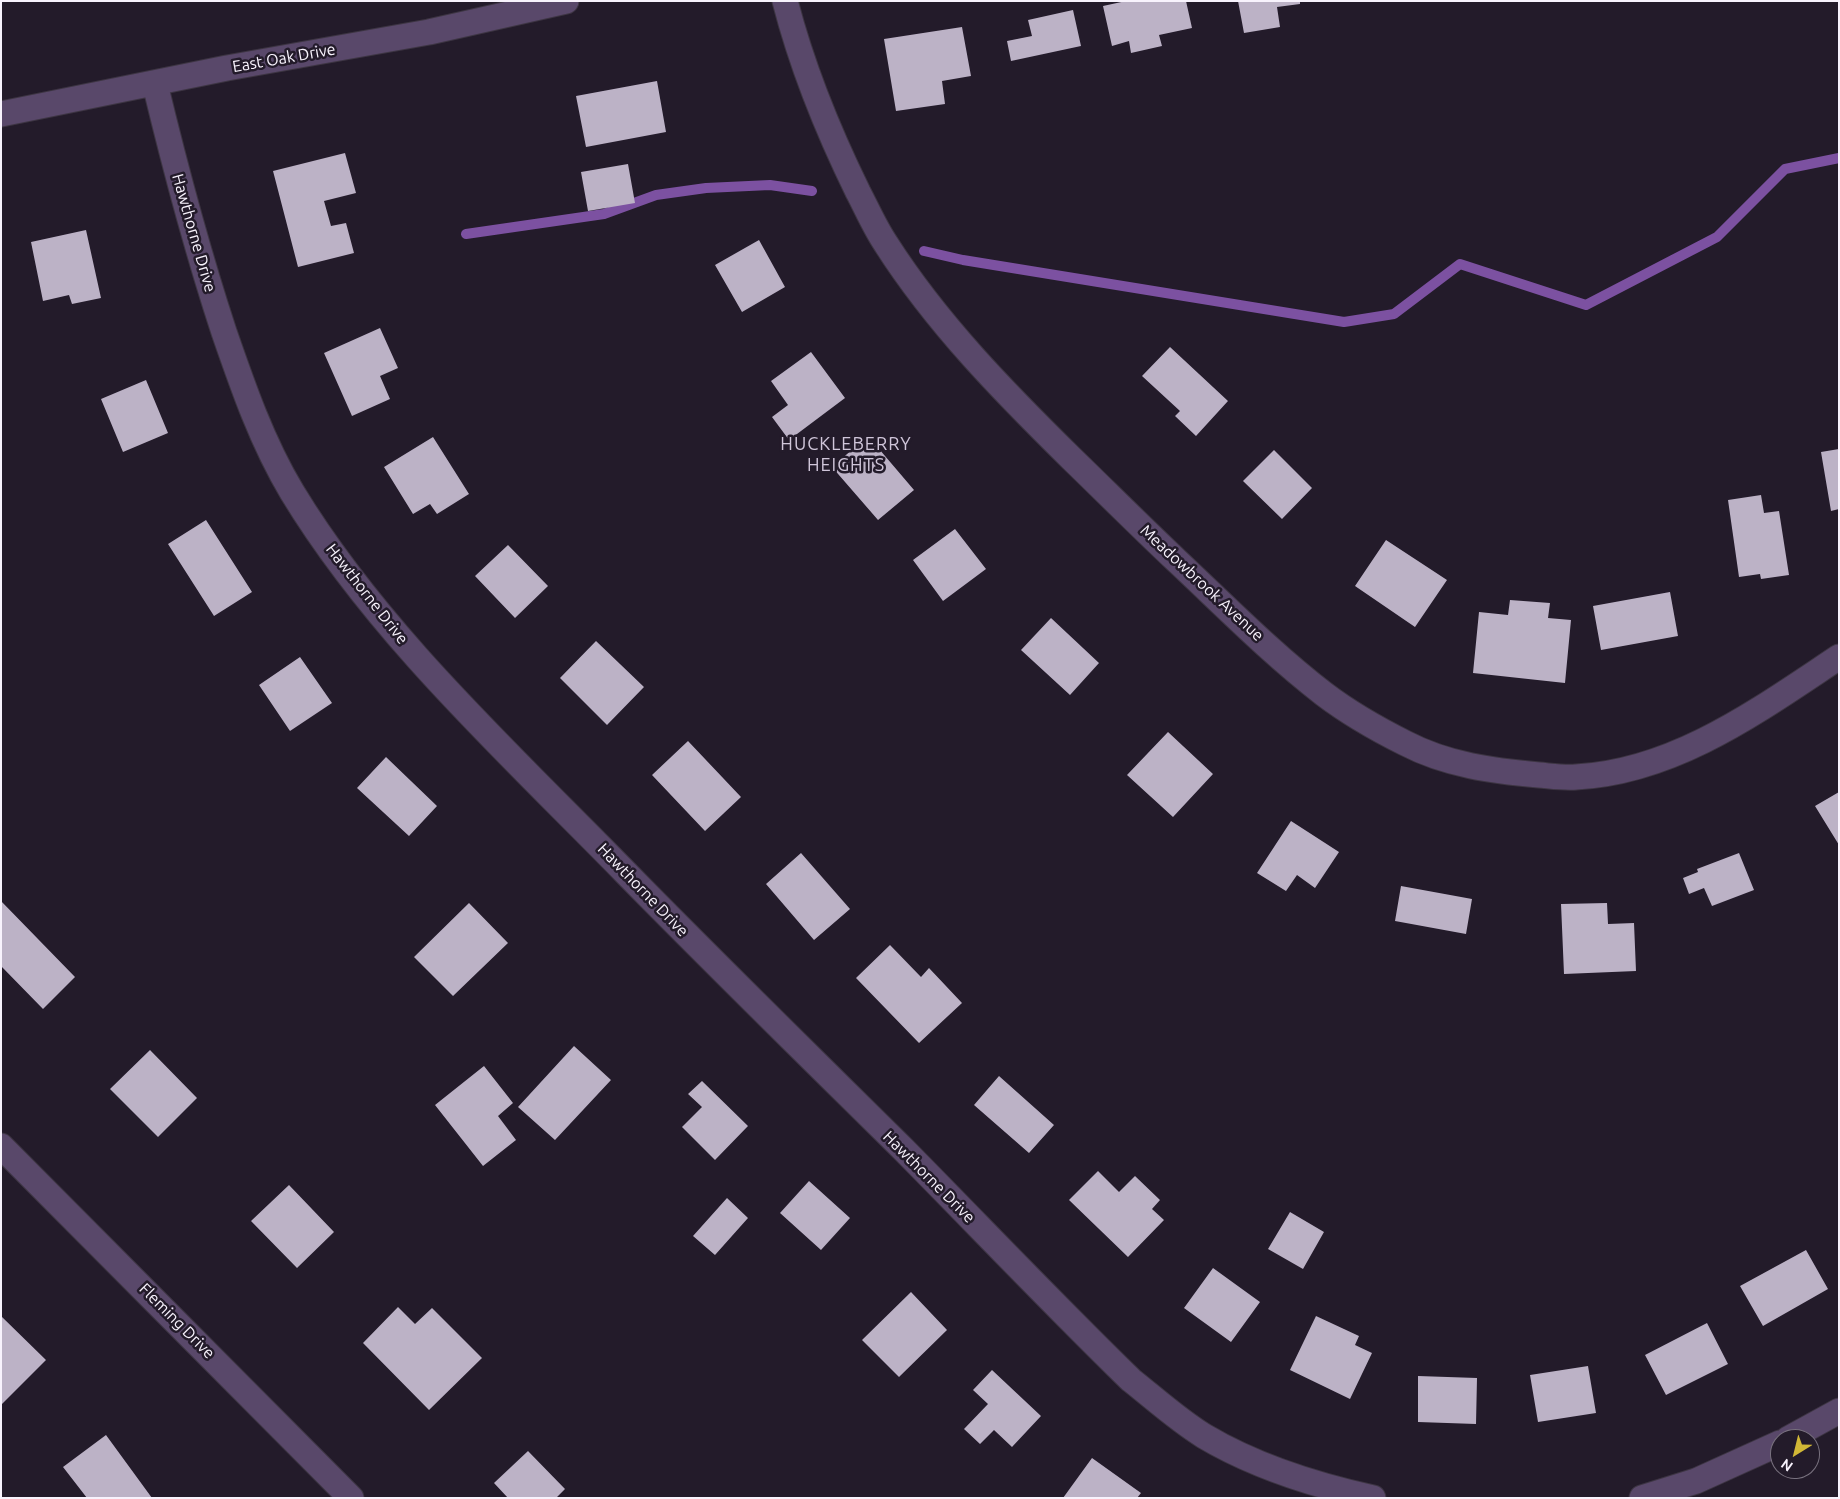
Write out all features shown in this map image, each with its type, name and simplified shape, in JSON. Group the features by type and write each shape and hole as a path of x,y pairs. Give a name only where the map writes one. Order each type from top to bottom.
{"street":[{"name":"East Oak Drive","path":"1,114 227,68 429,32 566,1"},
{"name":"Meadowbrook Avenue","path":"785,1 793,34 831,136 884,242 924,298 988,374 1019,407 1151,536 1291,666 1325,695 1366,721 1409,745 1454,763 1494,771 1573,777 1612,773 1647,765 1718,733 1753,714 1839,657"},
{"name":"Hawthorne Drive","path":"155,84 181,189 208,283 259,429 292,491 336,557 384,618 454,698 717,966 904,1150 1131,1380 1171,1413 1204,1436 1236,1453 1268,1468 1330,1488 1373,1498"},
{"name":"Fleming Drive","path":"1,1146 351,1498"},
{"path":"1806,1429 1839,1411"},
{"path":"1642,1498 1696,1481 1770,1448"}],"building":[{"path":"1126,1 1186,1 1192,28 1159,35 1162,46 1131,53 1129,41 1112,46 1103,6"},
{"path":"1238,1 1300,1 1300,4 1277,7 1280,27 1244,33"},
{"path":"1073,10 1081,46 1011,61 1007,41 1032,36 1028,20"},
{"path":"962,27 971,76 942,81 945,104 896,111 884,39"},
{"path":"657,81 666,132 586,147 576,96"},
{"path":"345,153 356,193 324,201 331,226 346,223 354,253 298,267 273,171"},
{"path":"628,164 635,203 588,211 581,172"},
{"path":"86,230 101,298 72,304 69,295 43,301 31,242"},
{"path":"759,240 785,287 742,312 715,265"},
{"path":"380,328 398,368 380,376 390,399 352,416 324,353"},
{"path":"1170,347 1228,401 1196,436 1175,416 1180,411 1142,376"},
{"path":"811,352 845,398 789,440 772,417 788,405 771,381"},
{"path":"146,380 168,433 123,452 101,399"},
{"path":"868,436 914,490 878,520 832,467"},
{"path":"433,437 469,494 437,514 430,504 413,514 384,467"},
{"path":"1839,449 1839,509 1831,511 1821,452"},
{"path":"1274,450 1312,488 1282,519 1243,481"},
{"path":"1761,495 1764,513 1779,511 1789,575 1761,579 1760,574 1739,577 1728,500"},
{"path":"206,520 252,592 214,616 168,544"},
{"path":"955,529 986,569 943,601 913,560"},
{"path":"1386,540 1447,580 1415,627 1355,586"},
{"path":"508,545 548,586 515,618 475,576"},
{"path":"1670,592 1678,636 1601,650 1593,606"},
{"path":"1510,600 1550,603 1548,618 1571,620 1565,683 1473,673 1479,612 1508,615"},
{"path":"1051,618 1099,663 1070,695 1021,650"},
{"path":"596,641 644,687 607,725 560,678"},
{"path":"300,657 332,703 290,731 259,685"},
{"path":"1168,732 1213,774 1173,817 1127,775"},
{"path":"688,741 741,797 705,831 652,775"},
{"path":"386,757 437,806 409,836 357,788"},
{"path":"1839,792 1839,845 1815,806"},
{"path":"1291,821 1339,852 1315,888 1297,875 1286,891 1257,873"},
{"path":"801,853 850,909 814,940 766,884"},
{"path":"1739,853 1754,890 1712,906 1704,888 1689,894 1683,878 1698,872 1697,869"},
{"path":"1401,886 1472,899 1466,934 1395,921"},
{"path":"1,901 75,977 43,1009 1,966"},
{"path":"469,903 508,943 453,996 414,957"},
{"path":"1607,903 1608,924 1634,923 1636,971 1564,974 1561,904"},
{"path":"890,945 921,977 929,968 962,1003 919,1043 856,978"},
{"path":"574,1046 611,1080 555,1140 518,1107"},
{"path":"150,1050 197,1098 158,1137 110,1089"},
{"path":"484,1066 513,1103 498,1116 516,1140 483,1166 435,1105"},
{"path":"999,1076 1054,1125 1029,1153 974,1105"},
{"path":"702,1081 748,1126 715,1160 682,1127 702,1107 688,1094"},
{"path":"1098,1171 1119,1192 1135,1176 1160,1200 1152,1209 1164,1220 1128,1257 1069,1200"},
{"path":"809,1181 850,1218 821,1250 780,1213"},
{"path":"289,1185 334,1232 297,1268 251,1221"},
{"path":"727,1198 748,1218 715,1255 693,1236"},
{"path":"1290,1212 1324,1232 1303,1269 1268,1249"},
{"path":"1806,1250 1828,1289 1763,1326 1740,1286"},
{"path":"1213,1268 1260,1302 1231,1342 1184,1308"},
{"path":"911,1292 947,1330 899,1377 862,1340"},
{"path":"398,1307 415,1324 432,1308 482,1358 429,1410 363,1343"},
{"path":"1,1316 46,1360 1,1405"},
{"path":"1316,1316 1359,1336 1355,1345 1372,1353 1350,1399 1290,1370"},
{"path":"1707,1323 1728,1364 1666,1395 1645,1355"},
{"path":"1588,1366 1596,1413 1538,1422 1530,1375"},
{"path":"992,1370 1041,1416 1012,1447 994,1430 980,1444 964,1429 988,1404 973,1390"},
{"path":"1418,1376 1477,1378 1476,1424 1418,1422"},
{"path":"106,1435 152,1498 87,1498 63,1467"},
{"path":"528,1451 565,1489 556,1498 508,1498 494,1483"},
{"path":"1092,1458 1141,1493 1137,1498 1063,1498"}],"waterway":[{"path":"924,251 963,260 1344,322 1394,314 1460,264 1586,305 1717,237 1785,169 1839,158"},
{"path":"466,234 604,214 656,195 706,188 770,185 812,191"}],"district":[{"name":"HUCKLEBERRY HEIGHTS","path":"846,454"}]}
